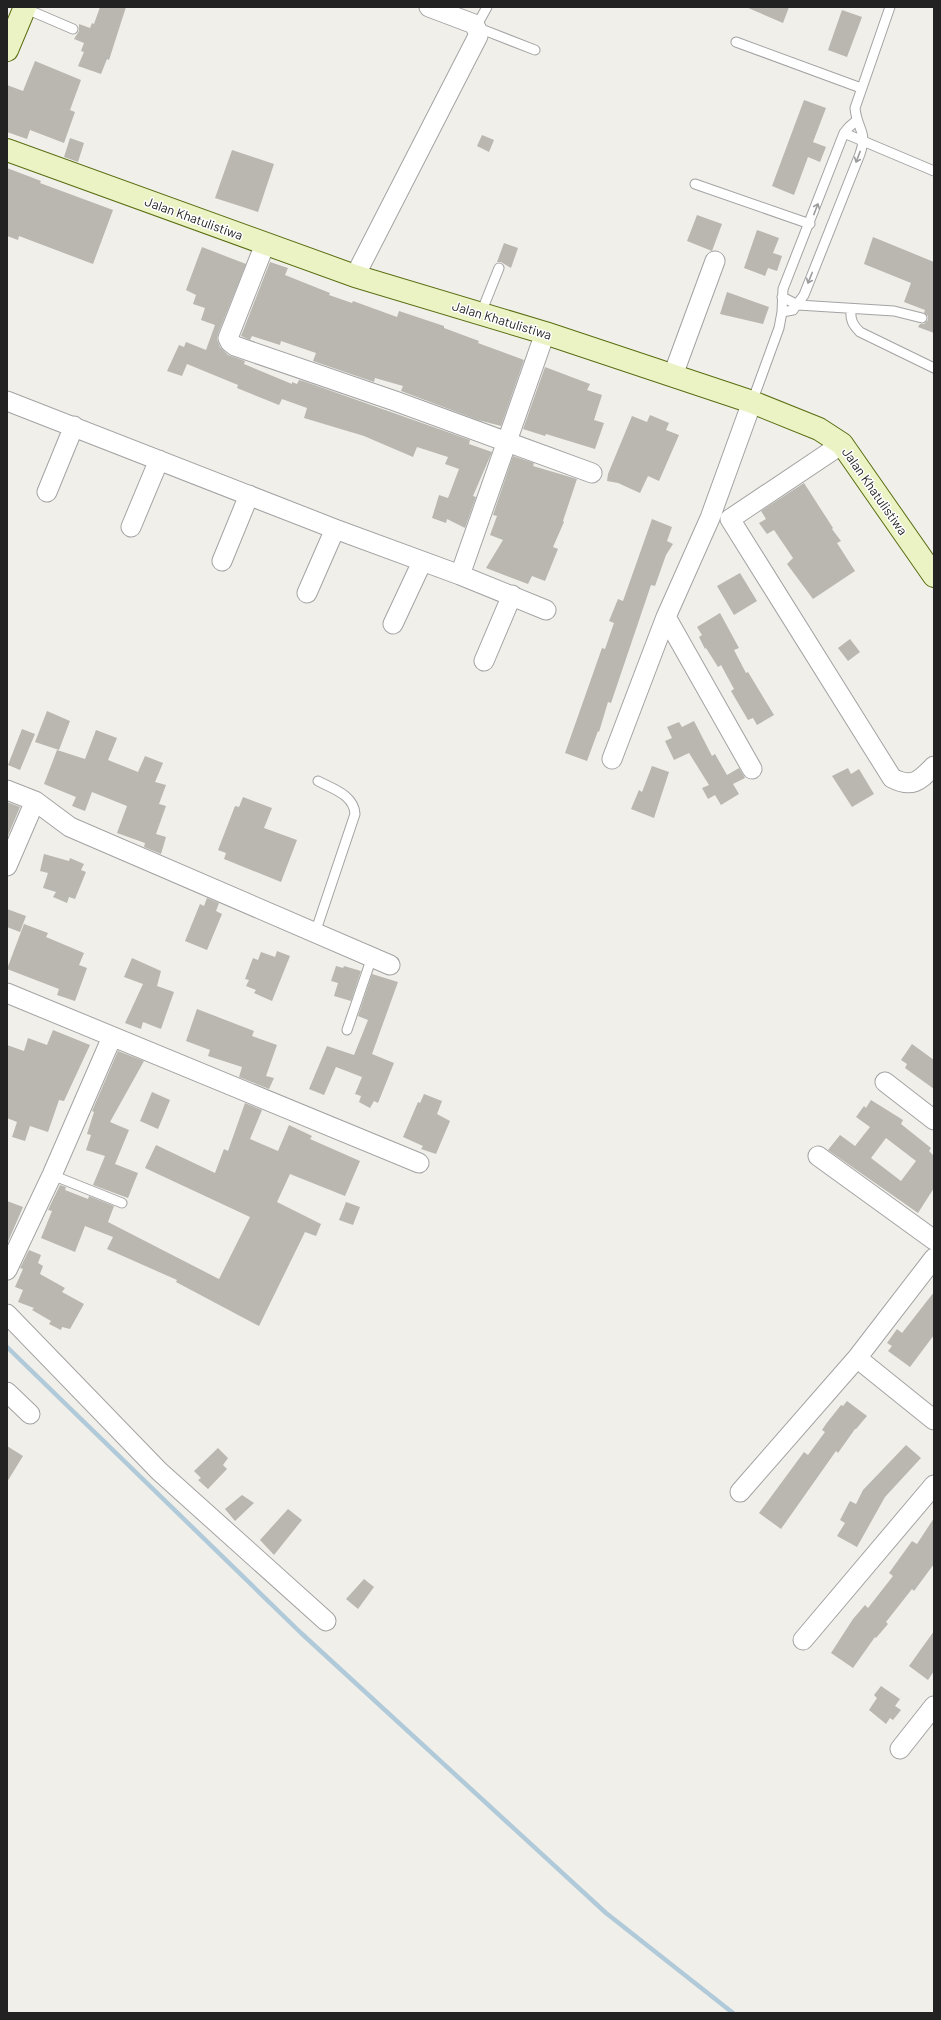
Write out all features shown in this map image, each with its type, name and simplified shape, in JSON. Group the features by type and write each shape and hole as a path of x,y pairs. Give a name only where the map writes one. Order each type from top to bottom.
{"street":[{"path":"7,49 25,7"},
{"path":"355,276 475,41 478,32 476,27 471,23 429,7"},
{"name":"Jalan Khatulistiwa","path":"7,150 355,276 545,333 752,402 819,429 842,444 934,576"},
{"path":"265,244 228,338 235,346 395,401 592,473"},
{"path":"672,375 715,261"},
{"path":"460,575 545,333"},
{"path":"7,401 335,529 512,595 546,610"},
{"path":"612,760 666,617 710,518 752,402"},
{"path":"47,492 74,426"},
{"path":"710,518 730,519 842,444"},
{"path":"131,527 159,460"},
{"path":"222,561 250,495"},
{"path":"730,519 892,778 900,782 914,782 919,780 934,766"},
{"path":"306,593 335,529"},
{"path":"394,624 422,562"},
{"path":"484,661 512,595"},
{"path":"666,617 752,769"},
{"path":"7,790 35,801 70,827 390,965"},
{"path":"7,866 35,801"},
{"path":"7,993 419,1163"},
{"path":"7,1270 52,1175 112,1037"},
{"path":"885,1082 934,1120"},
{"path":"818,1156 934,1240"},
{"path":"740,1492 857,1358 934,1258"},
{"path":"7,1314 159,1471 326,1621"},
{"path":"857,1358 934,1420"},
{"path":"7,1392 30,1414"},
{"path":"803,1640 934,1485"},
{"path":"900,1749 934,1706"}],"lane":[{"path":"25,7 74,29"},
{"path":"487,7 476,27 535,50"},
{"path":"782,312 793,310 804,295 864,142 864,135 856,121 855,108 890,7"},
{"path":"736,42 861,88"},
{"path":"752,402 779,328 782,312 782,297 844,133 856,121"},
{"path":"844,133 934,171"},
{"path":"696,184 810,224"},
{"path":"481,314 499,268"},
{"path":"782,297 798,305 851,310 894,311 922,318"},
{"path":"851,310 850,317 854,326 860,332 934,368"},
{"path":"315,933 355,814 350,799 318,781"},
{"path":"347,1030 372,957"},
{"path":"52,1175 122,1203"}],"building":[{"path":"100,7 126,7 109,60 107,59 101,74 78,66 84,52 81,51 84,43 74,39 79,31 79,24 90,28 92,23 94,24"},
{"path":"746,7 789,7 783,23"},
{"path":"842,10 862,17 847,57 828,50"},
{"path":"35,61 81,80 70,110 75,112 64,143 30,130 27,139 7,132 7,85 23,91"},
{"path":"804,100 826,108 813,142 826,147 820,162 808,157 794,195 772,186"},
{"path":"482,135 494,140 489,152 477,146"},
{"path":"70,138 84,143 78,162 64,157"},
{"path":"232,150 274,164 258,212 215,198"},
{"path":"7,168 41,181 40,183 113,210 93,264 19,236 18,240 7,236"},
{"path":"697,215 722,224 712,251 687,241"},
{"path":"757,230 779,238 773,253 782,256 777,271 768,268 765,276 744,268"},
{"path":"873,237 934,262 934,333 918,327 920,324 924,324 928,320 928,316 924,313 925,310 904,302 911,283 864,264"},
{"path":"504,243 518,248 511,268 501,262 497,262"},
{"path":"202,247 246,264 217,339 220,347 228,355 245,361 244,364 292,384 292,382 297,384 299,380 306,382 470,440 469,444 492,452 473,496 476,497 465,528 447,519 446,523 432,518 439,495 448,498 459,469 445,464 448,457 417,447 413,457 364,436 304,418 307,408 282,399 279,405 237,388 238,385 187,364 182,376 167,371 179,345 184,347 186,342 206,350 215,325 201,320 205,308 193,304 196,295 186,290"},
{"path":"270,262 288,268 285,275 330,293 329,295 352,303 353,301 397,317 399,311 444,326 444,328 479,341 478,343 524,360 501,426 478,420 401,391 403,386 375,378 374,382 313,361 316,353 281,341 280,345 252,336 250,340 241,336"},
{"path":"727,292 769,307 763,324 720,314"},
{"path":"545,367 590,384 587,390 602,395 594,420 604,423 595,449 546,434 545,436 523,429"},
{"path":"650,415 669,423 666,430 679,435 659,481 648,476 640,493 618,483 607,481 608,474 632,416 647,422"},
{"path":"513,456 534,463 533,466 577,479 563,521 564,522 553,547 558,549 545,581 532,576 528,584 486,568 503,540 490,535 497,516 493,515"},
{"path":"804,483 841,541 837,543 855,571 813,599 787,564 793,558 774,530 767,534 759,523 766,519 761,511"},
{"path":"652,519 672,527 667,541 673,544 666,555 655,586 651,585 611,703 608,702 599,732 598,731 587,761 565,753 602,648 605,649 614,623 609,621 618,599 623,601"},
{"path":"740,573 757,601 734,615 717,586"},
{"path":"720,613 739,648 734,650 746,673 748,672 774,715 757,725 753,718 748,720 731,691 734,689 721,665 718,667 706,648 705,649 699,637 702,635 697,627"},
{"path":"850,639 860,652 848,661 838,648"},
{"path":"47,711 70,721 59,750 35,742"},
{"path":"694,721 712,756 715,754 727,775 739,768 745,778 733,784 739,794 721,805 715,795 708,799 702,788 709,785 689,753 674,760 665,741 672,738 667,727 679,722 682,727"},
{"path":"22,729 35,734 20,770 8,765"},
{"path":"96,730 117,738 108,760 138,772 145,756 163,763 155,782 166,785 159,804 166,806 156,834 166,837 161,854 144,847 145,843 117,833 127,806 92,792 85,811 72,806 76,797 44,784 57,750 85,759"},
{"path":"652,766 669,772 654,818 631,809 639,790 642,792"},
{"path":"848,768 851,774 859,769 874,794 852,807 832,776"},
{"path":"243,797 272,808 264,828 297,840 281,882 224,859 226,853 218,850 235,806 239,807"},
{"path":"7,802 20,807 7,838"},
{"path":"44,854 69,861 70,858 84,864 81,870 86,872 75,899 69,897 67,903 53,897 56,892 43,888 48,873 40,871"},
{"path":"207,898 219,903 216,911 222,914 207,950 185,941 200,904 204,906"},
{"path":"7,909 26,916 20,932 7,927"},
{"path":"24,924 48,933 46,937 84,953 79,965 87,968 75,1001 57,995 59,989 7,969"},
{"path":"277,951 290,956 272,1001 254,993 256,990 246,986 249,980 245,979 253,958 258,960 261,952 275,957"},
{"path":"132,958 161,971 157,986 174,992 161,1029 143,1022 141,1029 125,1023 143,984 124,977"},
{"path":"336,966 343,968 344,966 361,971 351,1001 334,996 338,983 331,981"},
{"path":"372,974 398,982 372,1054 394,1063 378,1103 374,1101 370,1108 359,1102 361,1096 355,1094 362,1077 336,1067 324,1095 309,1089 327,1046 354,1055 368,1020 358,1016"},
{"path":"197,1009 254,1031 252,1036 277,1045 266,1076 274,1078 269,1089 239,1077 242,1067 208,1056 210,1050 186,1041"},
{"path":"53,1030 90,1045 64,1101 59,1100 48,1132 30,1126 25,1141 12,1137 17,1122 7,1118 7,1045 24,1051 28,1038 47,1045"},
{"path":"912,1044 934,1060 934,1089 905,1068 907,1064 901,1060"},
{"path":"118,1051 144,1061 110,1122 129,1130 115,1164 138,1173 128,1198 93,1185 105,1156 86,1150 91,1135 87,1134 94,1112 92,1111"},
{"path":"152,1092 170,1100 158,1129 140,1121"},
{"path":"424,1094 442,1101 437,1114 450,1121 436,1154 421,1149 423,1146 403,1137 418,1102 420,1103"},
{"path":"871,1100 903,1120 901,1124 931,1148 929,1151 934,1156 934,1188 918,1213 828,1150 840,1135 855,1146 870,1127 856,1117 864,1106 866,1108","holes":["886,1138 916,1161 901,1181 871,1158"]},
{"path":"245,1103 262,1110 250,1139 278,1151 289,1125 312,1136 310,1139 360,1161 345,1196 290,1174 277,1202 321,1224 316,1236 305,1232 259,1326 176,1282 177,1280 107,1249 113,1237 85,1226 75,1252 41,1238 52,1211 48,1210 60,1185 66,1187 65,1190 88,1199 89,1196 114,1206 108,1222 219,1279 250,1217 145,1168 156,1145 215,1173 224,1149 228,1151"},
{"path":"7,1201 23,1207 7,1244"},
{"path":"346,1202 360,1207 353,1225 339,1220"},
{"path":"29,1250 41,1255 38,1263 43,1266 40,1274 65,1288 62,1292 84,1304 70,1329 62,1327 61,1330 49,1324 51,1321 32,1310 34,1308 18,1302 23,1290 15,1287 23,1269 20,1268"},
{"path":"934,1292 934,1335 910,1367 888,1351 892,1346 887,1343 897,1329 902,1333"},
{"path":"847,1401 867,1416 855,1429 838,1453 836,1451 781,1529 759,1513 804,1452 808,1455 825,1432 822,1430 826,1424 841,1405 843,1406"},
{"path":"906,1445 921,1458 885,1497 857,1547 837,1536 845,1523 840,1520 850,1501 856,1504 863,1490"},
{"path":"7,1446 23,1456 7,1482"},
{"path":"218,1448 228,1458 223,1465 227,1469 208,1489 198,1480 201,1478 194,1471"},
{"path":"242,1495 254,1503 235,1521 225,1509"},
{"path":"288,1509 302,1520 274,1555 260,1540"},
{"path":"934,1518 934,1564 914,1591 912,1589 886,1622 888,1624 876,1638 875,1637 853,1668 831,1653 853,1619 865,1605 868,1608 893,1576 889,1573 912,1541 917,1544"},
{"path":"364,1579 374,1587 358,1609 346,1599"},
{"path":"934,1631 934,1671 928,1680 909,1666"},
{"path":"881,1686 900,1699 895,1706 901,1710 893,1720 890,1718 886,1724 869,1710 877,1698 874,1695"}],"waterway":[{"path":"7,1347 301,1633 606,1913 733,2013"}]}
